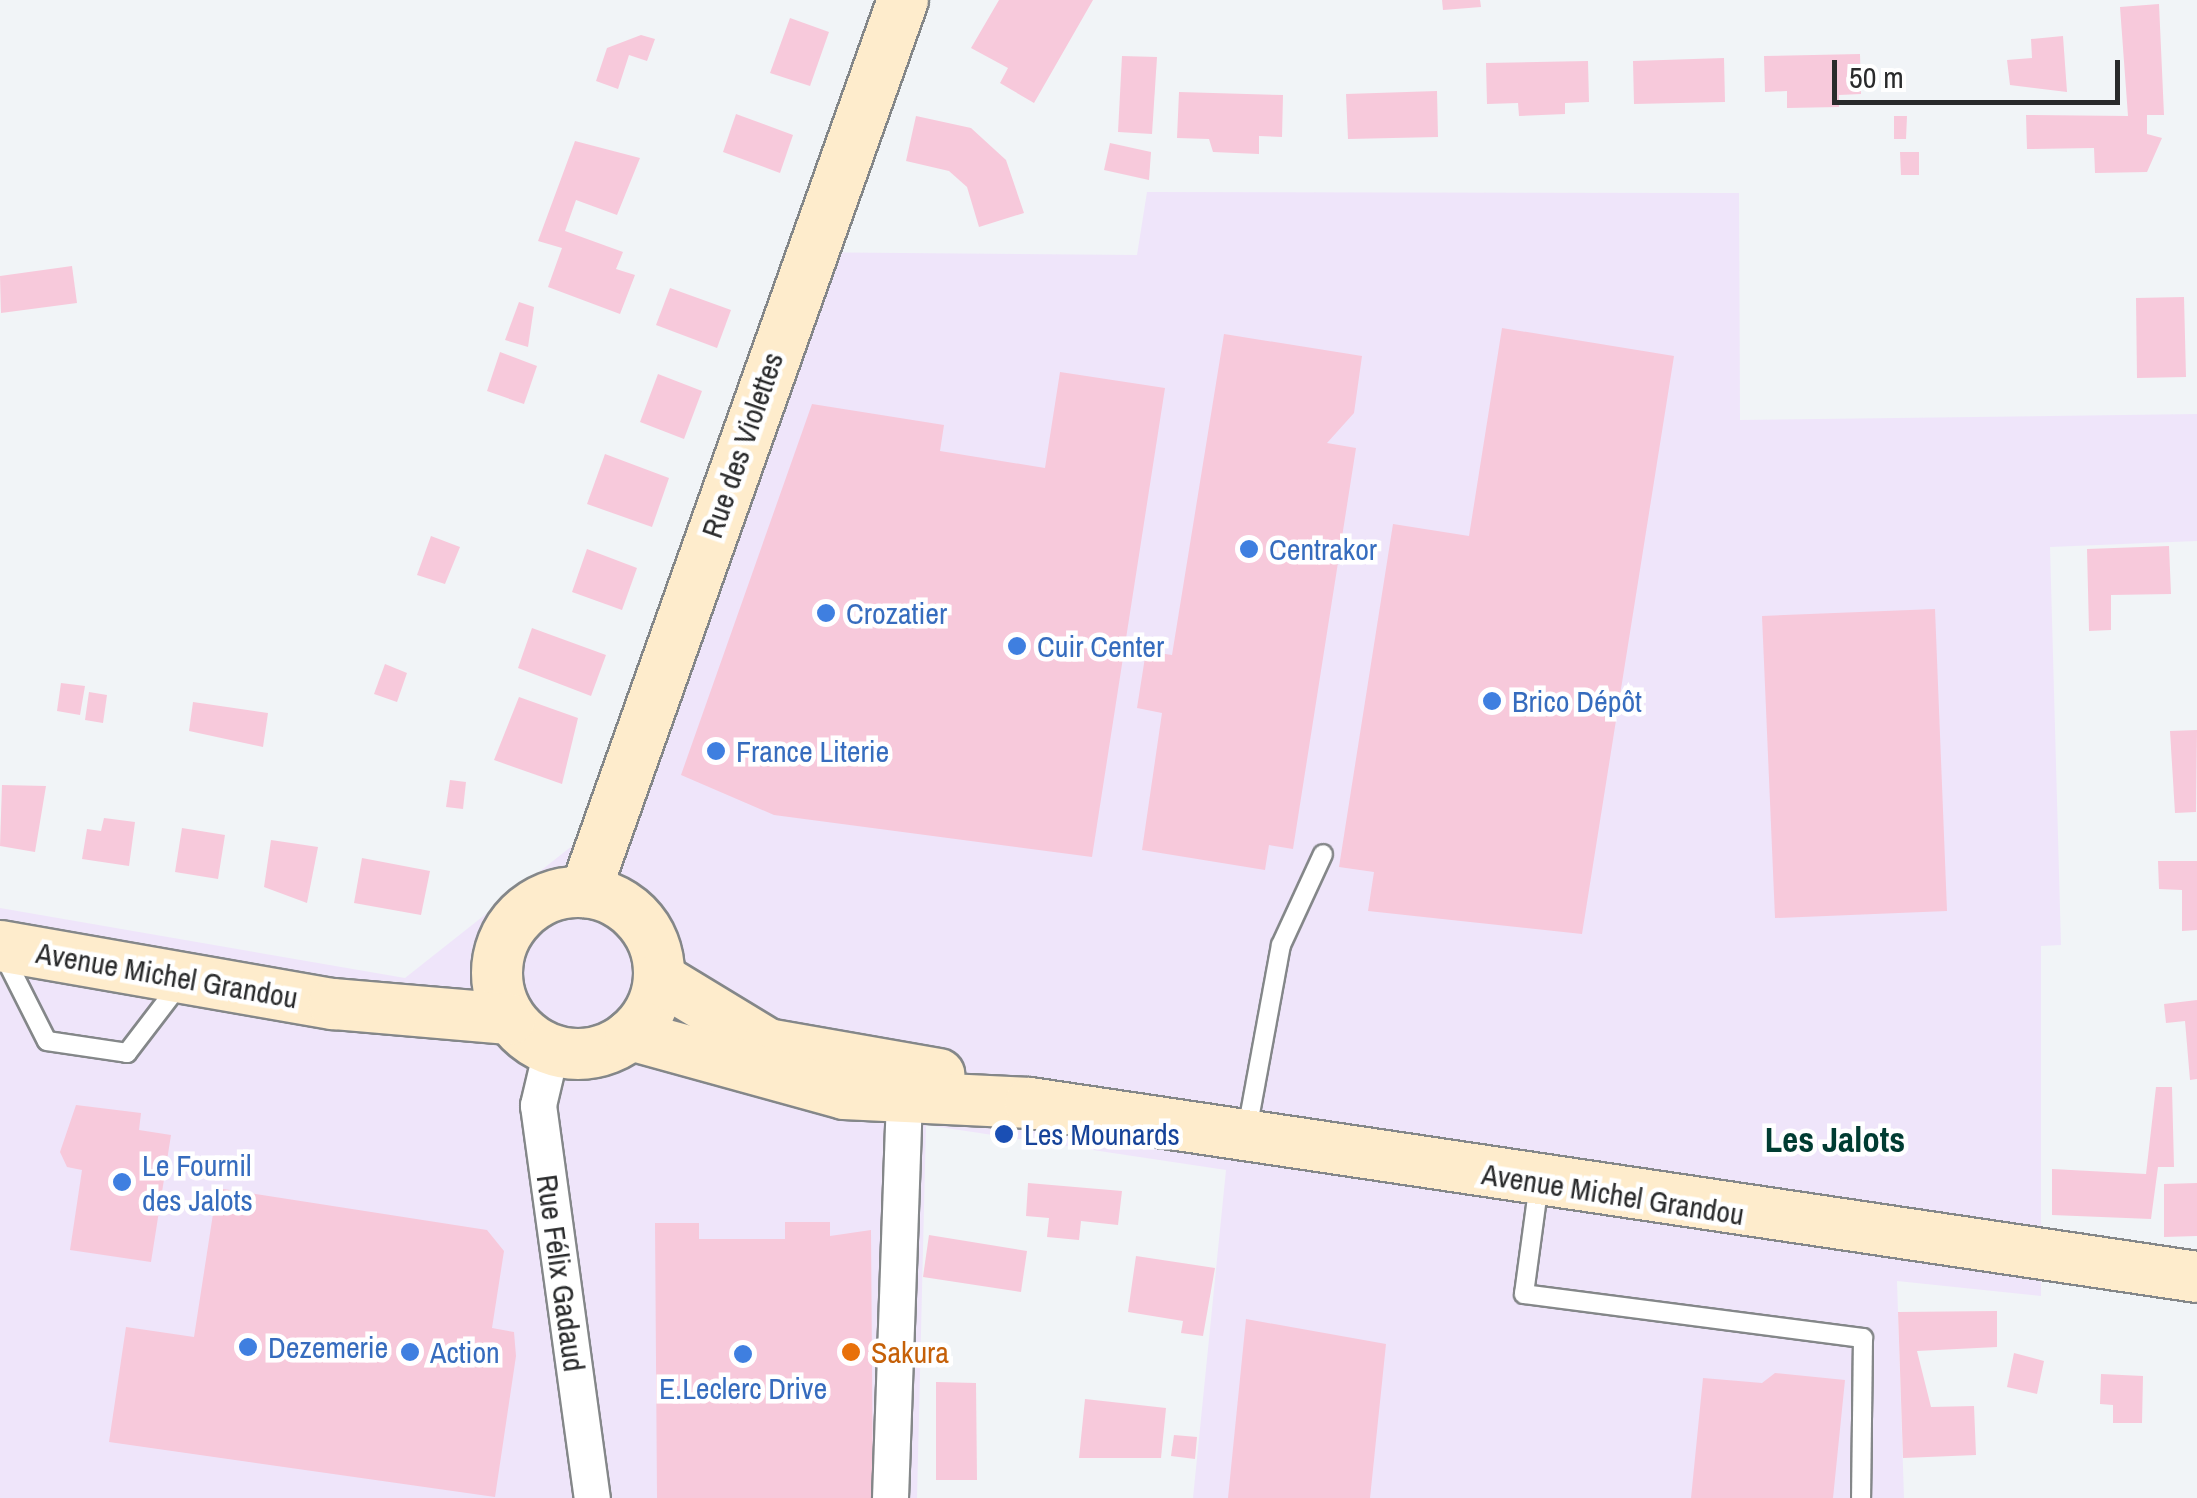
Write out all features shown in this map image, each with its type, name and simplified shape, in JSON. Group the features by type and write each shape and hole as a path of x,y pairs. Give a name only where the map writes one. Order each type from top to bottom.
{"main road":[{"name":"Rue des Violettes","path":"585,892 903,0"},
{"path":"585,892 639,920 658,978 630,1035 592,1052 551,1050 510,1019 496,970 501,946 534,904 585,892"},
{"name":"Avenue Michel Grandou","path":"334,1004 425,990 501,946"},
{"name":"Avenue Michel Grandou","path":"0,948 334,1004 510,1019"},
{"name":"Avenue Michel Grandou","path":"658,978 768,1044 908,1064 1030,1102"},
{"name":"Avenue Michel Grandou","path":"630,1035 786,1083 1030,1102 1246,1138 2197,1277"}],"street":[{"name":"Rue Félix Gadaud","path":"551,1050 538,1104 592,1498"},
{"path":"890,1498 904,1095"}],"lane":[{"path":"1246,1138 1281,946 1323,854"},
{"path":"0,948 47,1041 127,1053 184,978"},
{"path":"1540,1182 1524,1294 1864,1338 1862,1498"}],"shaded area":[{"path":"1147,192 1739,193 1740,420 2197,414 2197,541 2050,547 2061,945 2041,946 2041,1296 1897,1281 1904,1498 1193,1498 1226,1170 926,1125 917,1498 0,1498 0,908 405,978 577,842 786,252 1137,255"}],"building":[{"path":"999,0 1093,0 1034,103 1000,83 1008,68 971,48"},
{"path":"1442,0 1480,0 1481,7 1443,10"},
{"path":"2159,4 2164,115 2147,115 2147,134 2162,138 2147,172 2095,173 2094,148 2027,149 2026,115 2128,116 2120,7"},
{"path":"790,18 829,32 810,86 770,73"},
{"path":"641,35 655,39 647,61 629,55 618,89 596,81 607,48"},
{"path":"2063,36 2067,92 2010,85 2007,60 2032,58 2031,39"},
{"path":"1860,54 1861,94 1839,95 1839,107 1787,108 1787,91 1765,92 1764,56"},
{"path":"1122,56 1157,57 1152,134 1118,132"},
{"path":"1724,58 1725,102 1634,104 1633,61"},
{"path":"1588,61 1589,102 1565,103 1565,114 1519,116 1518,103 1487,104 1486,63"},
{"path":"1437,91 1438,137 1348,139 1346,94"},
{"path":"1179,92 1283,95 1282,137 1259,136 1259,154 1213,152 1209,139 1177,138"},
{"path":"736,114 793,135 780,173 723,152"},
{"path":"916,116 971,128 1006,160 1024,213 979,227 967,187 949,171 906,161"},
{"path":"1894,116 1907,116 1906,139 1894,139"},
{"path":"575,141 640,158 617,215 576,200 565,231 623,252 616,269 635,275 620,314 548,287 562,248 538,241"},
{"path":"1110,143 1151,152 1149,180 1104,170"},
{"path":"1900,152 1919,152 1919,175 1901,175"},
{"path":"72,266 77,303 1,313 0,276"},
{"path":"670,288 731,310 717,348 656,325"},
{"path":"2184,297 2186,377 2137,378 2136,298"},
{"path":"519,302 534,307 528,347 505,340"},
{"name":"Brico Dépôt","path":"1502,328 1674,356 1582,934 1368,911 1374,872 1339,867 1393,524 1469,536"},
{"name":"Centrakor","path":"1224,334 1362,356 1354,413 1327,443 1356,448 1293,849 1269,845 1265,870 1142,850 1162,713 1137,708 1146,651 1172,655"},
{"path":"500,352 537,366 524,404 487,391"},
{"path":"1060,372 1165,388 1092,857 774,815 681,775 812,404 944,425 940,451 1045,468"},
{"path":"658,374 702,391 684,439 640,422"},
{"path":"605,454 669,478 652,527 587,504"},
{"path":"431,536 460,547 445,584 417,575"},
{"path":"2169,546 2171,594 2111,595 2111,630 2089,631 2087,549"},
{"path":"587,549 637,568 622,610 572,592"},
{"path":"1935,609 1947,911 1775,918 1762,616"},
{"path":"532,628 606,655 591,696 518,668"},
{"path":"385,664 407,673 397,702 374,694"},
{"path":"61,683 85,686 80,715 57,711"},
{"path":"89,692 107,695 103,723 85,720"},
{"path":"519,697 578,718 562,784 494,760"},
{"path":"193,702 268,713 263,747 189,731"},
{"path":"2197,730 2196,812 2175,813 2170,731"},
{"path":"450,780 466,782 463,809 446,807"},
{"path":"2,785 46,786 35,852 0,846"},
{"path":"104,818 135,822 129,866 82,859 87,829 101,831"},
{"path":"182,828 225,835 218,879 175,872"},
{"path":"271,840 318,847 307,903 264,887"},
{"path":"362,858 430,871 421,915 354,903"},
{"path":"2158,861 2197,861 2197,930 2182,931 2182,890 2159,889"},
{"path":"2197,1000 2197,1079 2190,1080 2185,1021 2166,1023 2164,1004"},
{"path":"2156,1087 2172,1087 2174,1167 2158,1167 2151,1219 2052,1215 2052,1169 2146,1174"},
{"name":"Le Fournil des Jalots","path":"76,1105 141,1113 139,1130 171,1135 151,1262 70,1250 82,1170 67,1167 60,1152"},
{"path":"1028,1183 1122,1191 1118,1225 1081,1221 1079,1240 1047,1237 1049,1218 1026,1216"},
{"path":"2197,1183 2197,1236 2164,1237 2164,1184"},
{"path":"217,1188 487,1230 504,1251 492,1328 514,1332 516,1356 495,1497 109,1442 126,1327 194,1337"},
{"name":"E.Leclerc Drive","path":"785,1222 830,1222 830,1236 871,1230 873,1498 657,1498 655,1223 699,1223 699,1239 785,1239"},
{"path":"929,1235 1027,1251 1021,1292 923,1277"},
{"path":"1136,1256 1215,1268 1203,1336 1181,1333 1183,1321 1128,1312"},
{"path":"1997,1311 1997,1347 1917,1351 1931,1407 1974,1406 1976,1455 1903,1458 1898,1312"},
{"path":"1246,1319 1386,1344 1370,1498 1228,1498"},
{"path":"2014,1353 2044,1361 2037,1394 2007,1387"},
{"path":"1775,1373 1845,1380 1833,1498 1691,1498 1703,1378 1762,1383"},
{"path":"2101,1374 2143,1376 2142,1423 2113,1423 2113,1405 2100,1404"},
{"path":"936,1382 976,1383 977,1480 936,1480"},
{"path":"1085,1399 1166,1408 1161,1458 1079,1458"},
{"path":"1174,1435 1197,1437 1195,1459 1171,1456"}],"place":[{"name":"Centrakor","path":"1249,549"},
{"name":"Crozatier","path":"826,613"},
{"name":"Cuir Center","path":"1017,646"},
{"name":"Brico Dépôt","path":"1492,701"},
{"name":"France Literie","path":"716,751"},
{"name":"Les Mounards","path":"1004,1134"},
{"name":"Le Fournil des Jalots","path":"122,1182"},
{"name":"Dezemerie","path":"248,1347"},
{"name":"Action","path":"410,1352"},
{"name":"Sakura","path":"851,1352"},
{"name":"E.Leclerc Drive","path":"743,1354"}],"district":[{"name":"Les Jalots","path":"1835,1140"}]}
